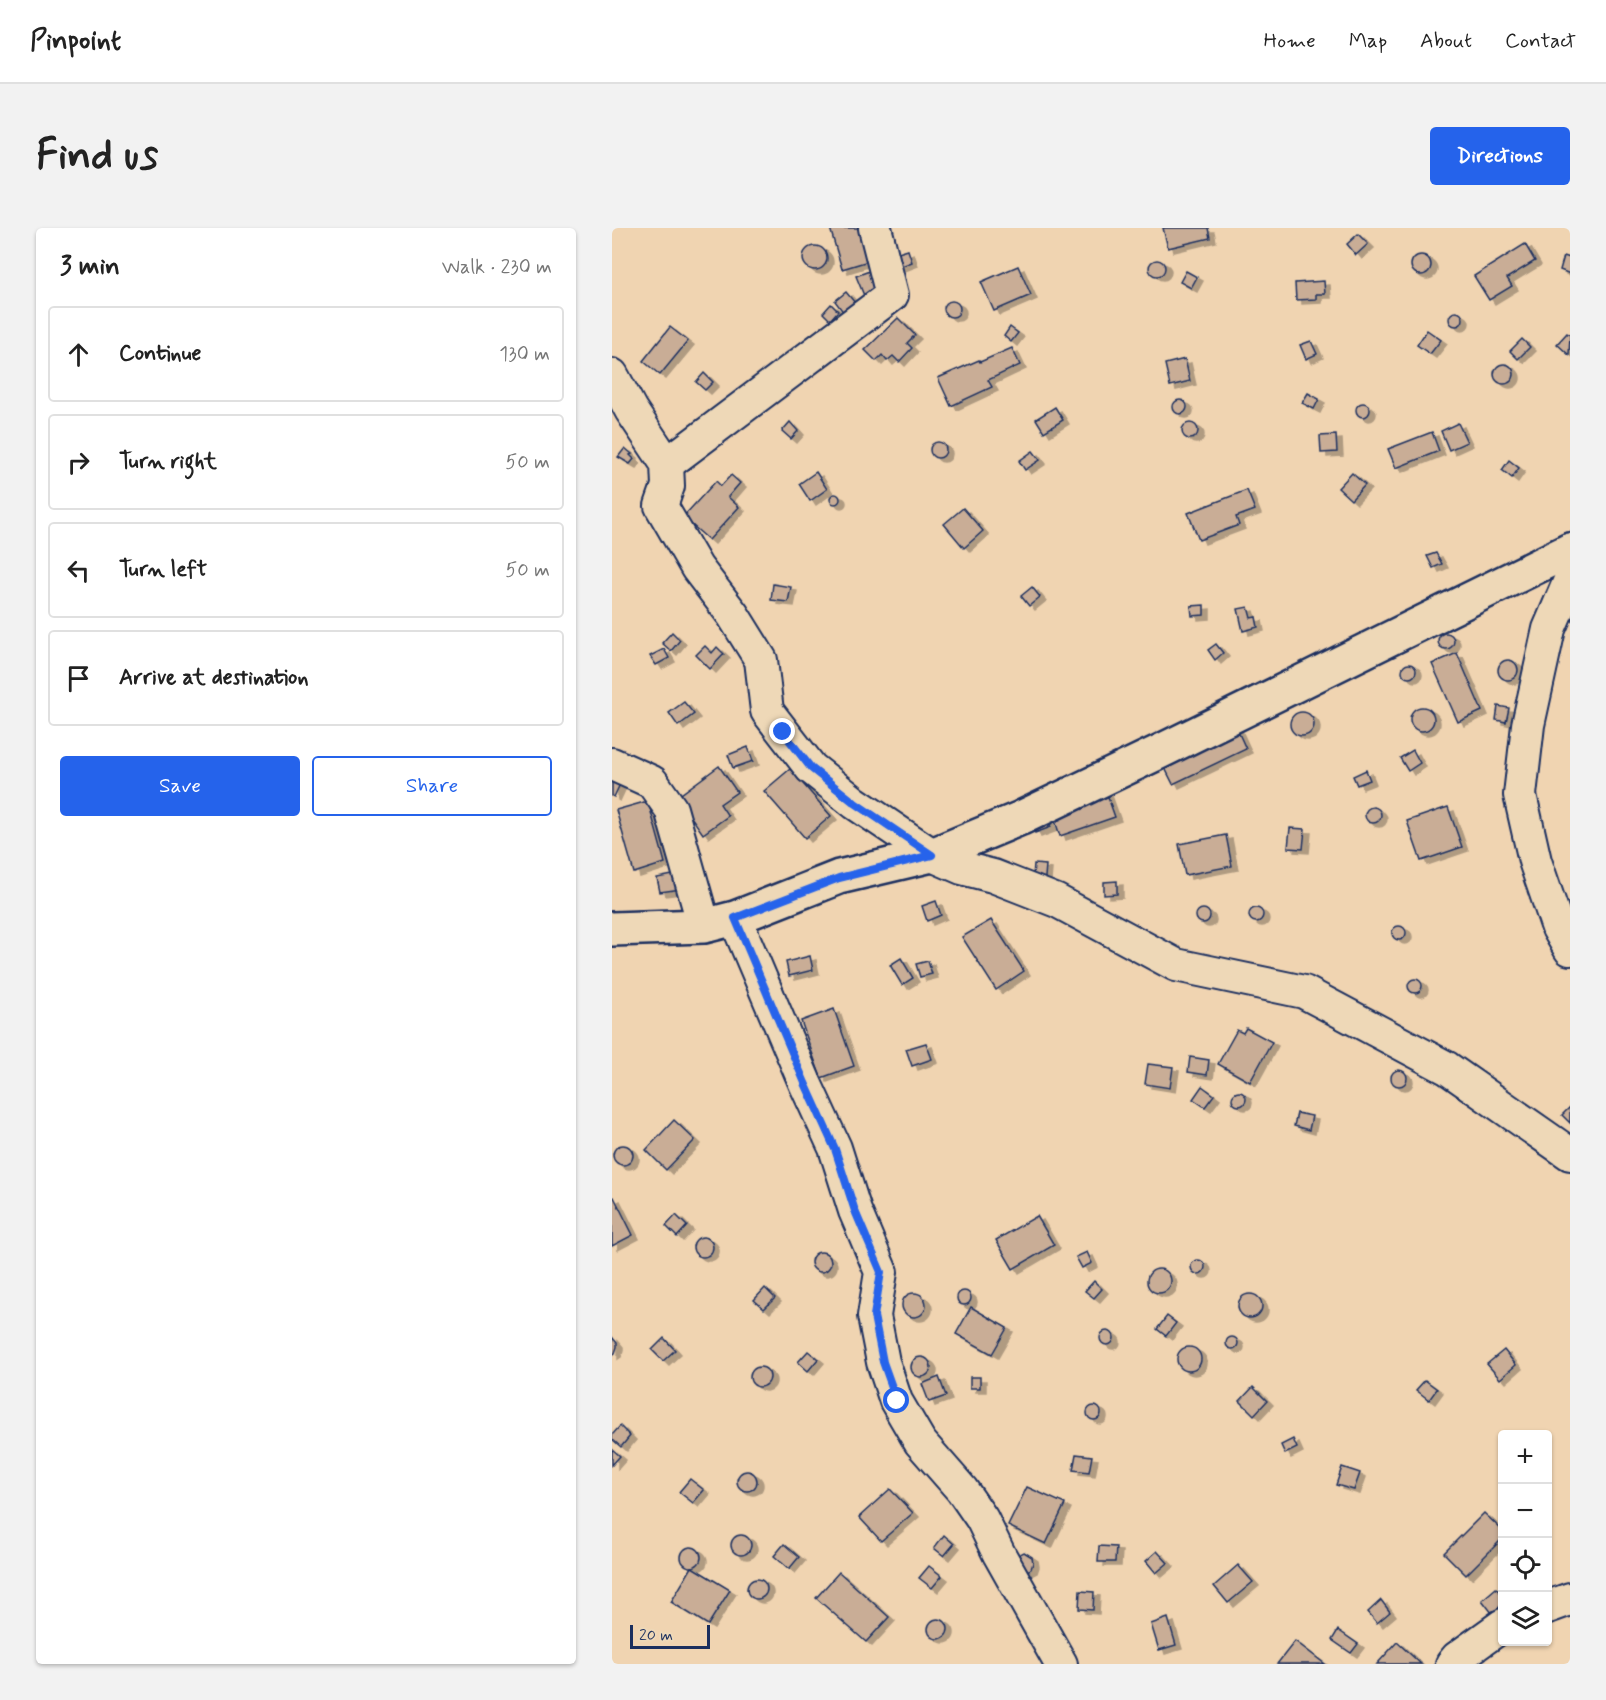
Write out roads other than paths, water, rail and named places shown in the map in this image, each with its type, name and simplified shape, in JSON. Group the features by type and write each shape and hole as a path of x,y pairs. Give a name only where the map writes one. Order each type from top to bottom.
{"street":[{"path":"667,464 892,295 875,228"},
{"path":"612,375 631,410 667,464 668,486 661,506 697,568 733,615 761,660 767,711 811,768 855,803 932,855 962,868 993,876 1057,901 1176,965 1304,992 1447,1068 1570,1154"},
{"path":"612,929 719,922 839,878 932,855 1020,818 1138,762 1570,550"},
{"path":"1570,580 1549,629 1528,725 1520,795 1535,861 1558,928 1570,949"},
{"path":"612,764 652,782 671,809 719,922 805,1083 835,1149 855,1211 881,1272 874,1316 883,1362 897,1401 920,1442 962,1490 982,1519 999,1554 1061,1664"},
{"path":"1552,1606 1570,1599"},
{"path":"1452,1664 1498,1629"}]}
